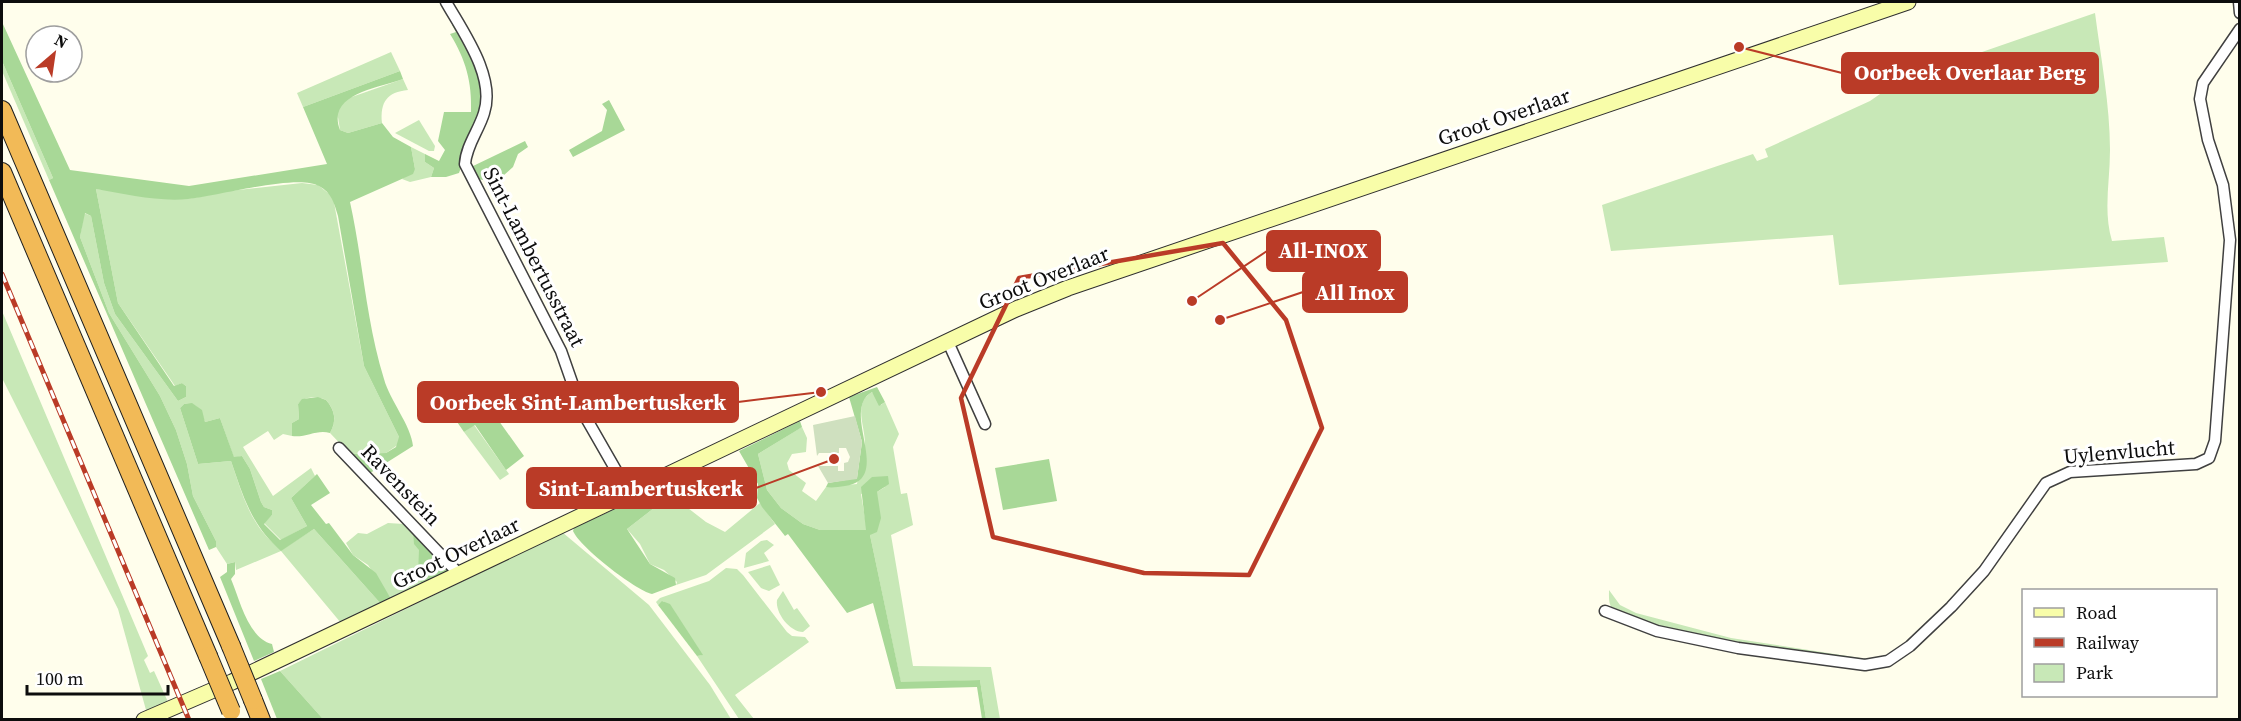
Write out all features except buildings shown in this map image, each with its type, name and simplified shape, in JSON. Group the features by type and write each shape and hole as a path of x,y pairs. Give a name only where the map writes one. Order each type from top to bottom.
{"highway":[{"path":"2,110 261,720"},
{"path":"2,172 232,716"}],"main road":[{"name":"Groot Overlaar","path":"144,720 232,682 948,342 1068,288 1908,2"}],"street":[{"name":"Sint-Lambertusstraat","path":"446,2 473,51 487,93 484,114 465,164 561,351 582,411 629,493"},
{"path":"2239,2 2240,13"},
{"name":"Uylenvlucht","path":"1605,611 1657,631 1738,648 1874,665 1900,654 1951,608 1984,571 2038,491 2055,477 2070,472 2189,465 2208,458 2215,441 2230,240 2224,193 2208,140 2199,99 2203,83 2240,29"},
{"path":"948,342 985,424"},
{"name":"Ravenstein","path":"339,448 460,575"}],"highlighted area":[{"path":"1223,243 1286,320 1322,428 1249,575 1144,573 993,537 961,398 1019,278"}],"green space":[{"path":"2095,13 2108,116 2110,150 2107,207 2112,241 2164,237 2168,262 1839,285 1833,235 1611,251 1602,205 1753,154 1757,161 1768,157 1765,149 1870,101 1926,64 1982,52"},
{"path":"2,22 24,70 24,84 30,84 70,170 189,186 327,164 303,107 400,71 403,79 357,94 347,100 340,108 338,118 340,130 348,133 382,123 393,137 411,147 415,169 413,174 350,202 378,357 387,387 408,430 413,446 367,475 350,454 386,453 396,447 399,437 364,366 338,216 327,192 319,186 293,182 177,200 96,189 118,303 174,386 182,383 186,386 186,397 178,401 115,314 104,283 91,216 85,213 80,237 109,313 160,396 176,430 187,464 193,496 216,541 216,547 209,550 49,180 53,178 2,61"},
{"path":"455,24 475,64 484,102 459,173 446,177 431,177 434,168 425,162 425,154 439,161 445,150 438,141 444,112 471,112 467,72 450,34 456,32 452,25"},
{"path":"391,52 400,71 303,107 297,93"},
{"path":"2,61 53,178 49,180 2,71"},
{"path":"403,79 408,90 395,93 386,99 382,109 382,123 348,133 340,130 337,111 346,99"},
{"path":"609,100 625,130 573,157 569,150 602,131 607,110 602,104"},
{"path":"419,120 435,146 434,151 429,151 395,133"},
{"path":"525,141 528,147 518,154 513,167 504,175 488,181 478,179 471,167"},
{"path":"411,147 425,154 425,162 434,168 431,177 410,182 402,179 415,169"},
{"path":"302,183 318,185 333,197 364,366 399,437 399,444 386,453 350,454 330,433 334,420 329,404 326,400 315,397 304,399 298,404 299,419 292,423 292,436 283,434 274,440 268,431 243,447 273,496 311,468 315,476 291,498 307,526 281,540 264,523 272,515 272,510 264,507 261,502 250,469 242,456 234,458 220,418 205,422 200,411 192,404 184,404 180,408 198,464 231,461 249,510 270,541 281,550 314,529 381,604 341,623 281,551 236,570 235,562 227,564 216,547 216,541 193,496 187,464 176,430 160,396 109,313 80,237 84,213 91,216 104,283 115,314 178,401 186,397 186,386 182,383 175,386 118,303 96,189 188,199 229,191"},
{"path":"2,311 148,656 144,660 150,673 154,671 168,702 146,710 118,609 2,378"},
{"path":"877,387 885,402 879,406 872,392 863,401 861,414 867,458 866,471 859,481 845,486 826,487 828,483 857,478 862,442 849,397"},
{"path":"872,392 881,405 885,402 899,434 893,447 901,494 907,493 913,525 891,535 913,666 991,667 1000,719 986,719 980,680 901,683 870,535 877,492 885,487 861,494 867,530 820,530 803,524 781,508 767,490 758,454 802,427 807,438 806,452 792,454 787,463 789,470 806,483 802,491 816,501 826,487 857,484 865,446 861,409 866,397"},
{"path":"318,397 326,400 333,412 334,424 330,433 292,436 292,423 299,419 298,404 302,399"},
{"path":"484,400 524,456 506,470 475,425 464,432 455,419"},
{"path":"192,403 202,410 205,422 220,418 234,457 242,456 250,469 261,502 264,507 272,510 272,515 264,524 280,540 307,526 291,498 317,474 330,493 311,505 326,524 329,523 353,555 376,573 391,599 381,604 314,529 281,551 255,520 231,461 198,464 180,408 184,404"},
{"path":"855,416 862,442 857,479 828,483 818,466 838,466 838,471 844,471 844,463 848,462 850,457 846,448 839,448 839,453 819,453 817,456 813,425"},
{"path":"800,421 802,427 758,454 767,490 781,508 803,524 820,530 866,530 861,487 872,477 888,476 889,484 877,492 881,518 877,532 870,535 901,682 980,680 986,719 982,719 977,687 896,689 873,603 847,613 788,534 785,536 762,507 757,498 758,484 739,451"},
{"path":"474,425 509,474 500,480 464,432"},
{"path":"1049,459 1057,501 1003,510 995,468"},
{"path":"667,485 675,498 663,501 627,529 650,564 675,578 676,585 652,594 633,585 609,567 586,547 573,531 574,528"},
{"path":"675,498 706,522 725,532 760,503 775,524 706,575 676,585 677,582 664,570 650,564 640,544 627,529 663,501"},
{"path":"388,523 404,524 413,531 420,553 421,584 391,599 368,565 353,555 346,543 358,533 367,534"},
{"path":"413,531 452,569 421,584 418,574 419,550 414,544"},
{"path":"562,532 649,605 710,685 731,719 323,719 280,671"},
{"path":"767,540 774,545 764,553 769,561 744,568 746,553 761,541"},
{"path":"235,562 235,574 231,579 246,617 257,634 272,644 274,652 254,661 220,577 227,572 227,564"},
{"path":"770,565 780,585 769,591 761,588 748,572"},
{"path":"726,568 737,569 743,575 787,632 792,636 805,637 809,642 735,695 754,719 739,719 697,656 702,655 663,601 658,605 656,602 660,598 709,581"},
{"path":"1609,590 1620,605 1636,613 1731,638 1867,659 1870,664 1736,646 1662,631 1633,621 1615,611 1610,604"},
{"path":"783,591 794,610 797,608 810,626 803,632 793,629 784,621 778,610 777,600"},
{"path":"662,601 670,604 703,655 697,656 658,605"},
{"path":"280,671 323,719 277,719 261,679"}],"railway":[{"path":"2,274 189,720"}],"place":[{"name":"Oorbeek Overlaar Berg","path":"1739,47"},
{"name":"All-INOX","path":"1192,301"},
{"name":"All Inox","path":"1220,320"},
{"name":"Oorbeek Sint-Lambertuskerk","path":"821,392"},
{"name":"Sint-Lambertuskerk","path":"834,459"}]}
